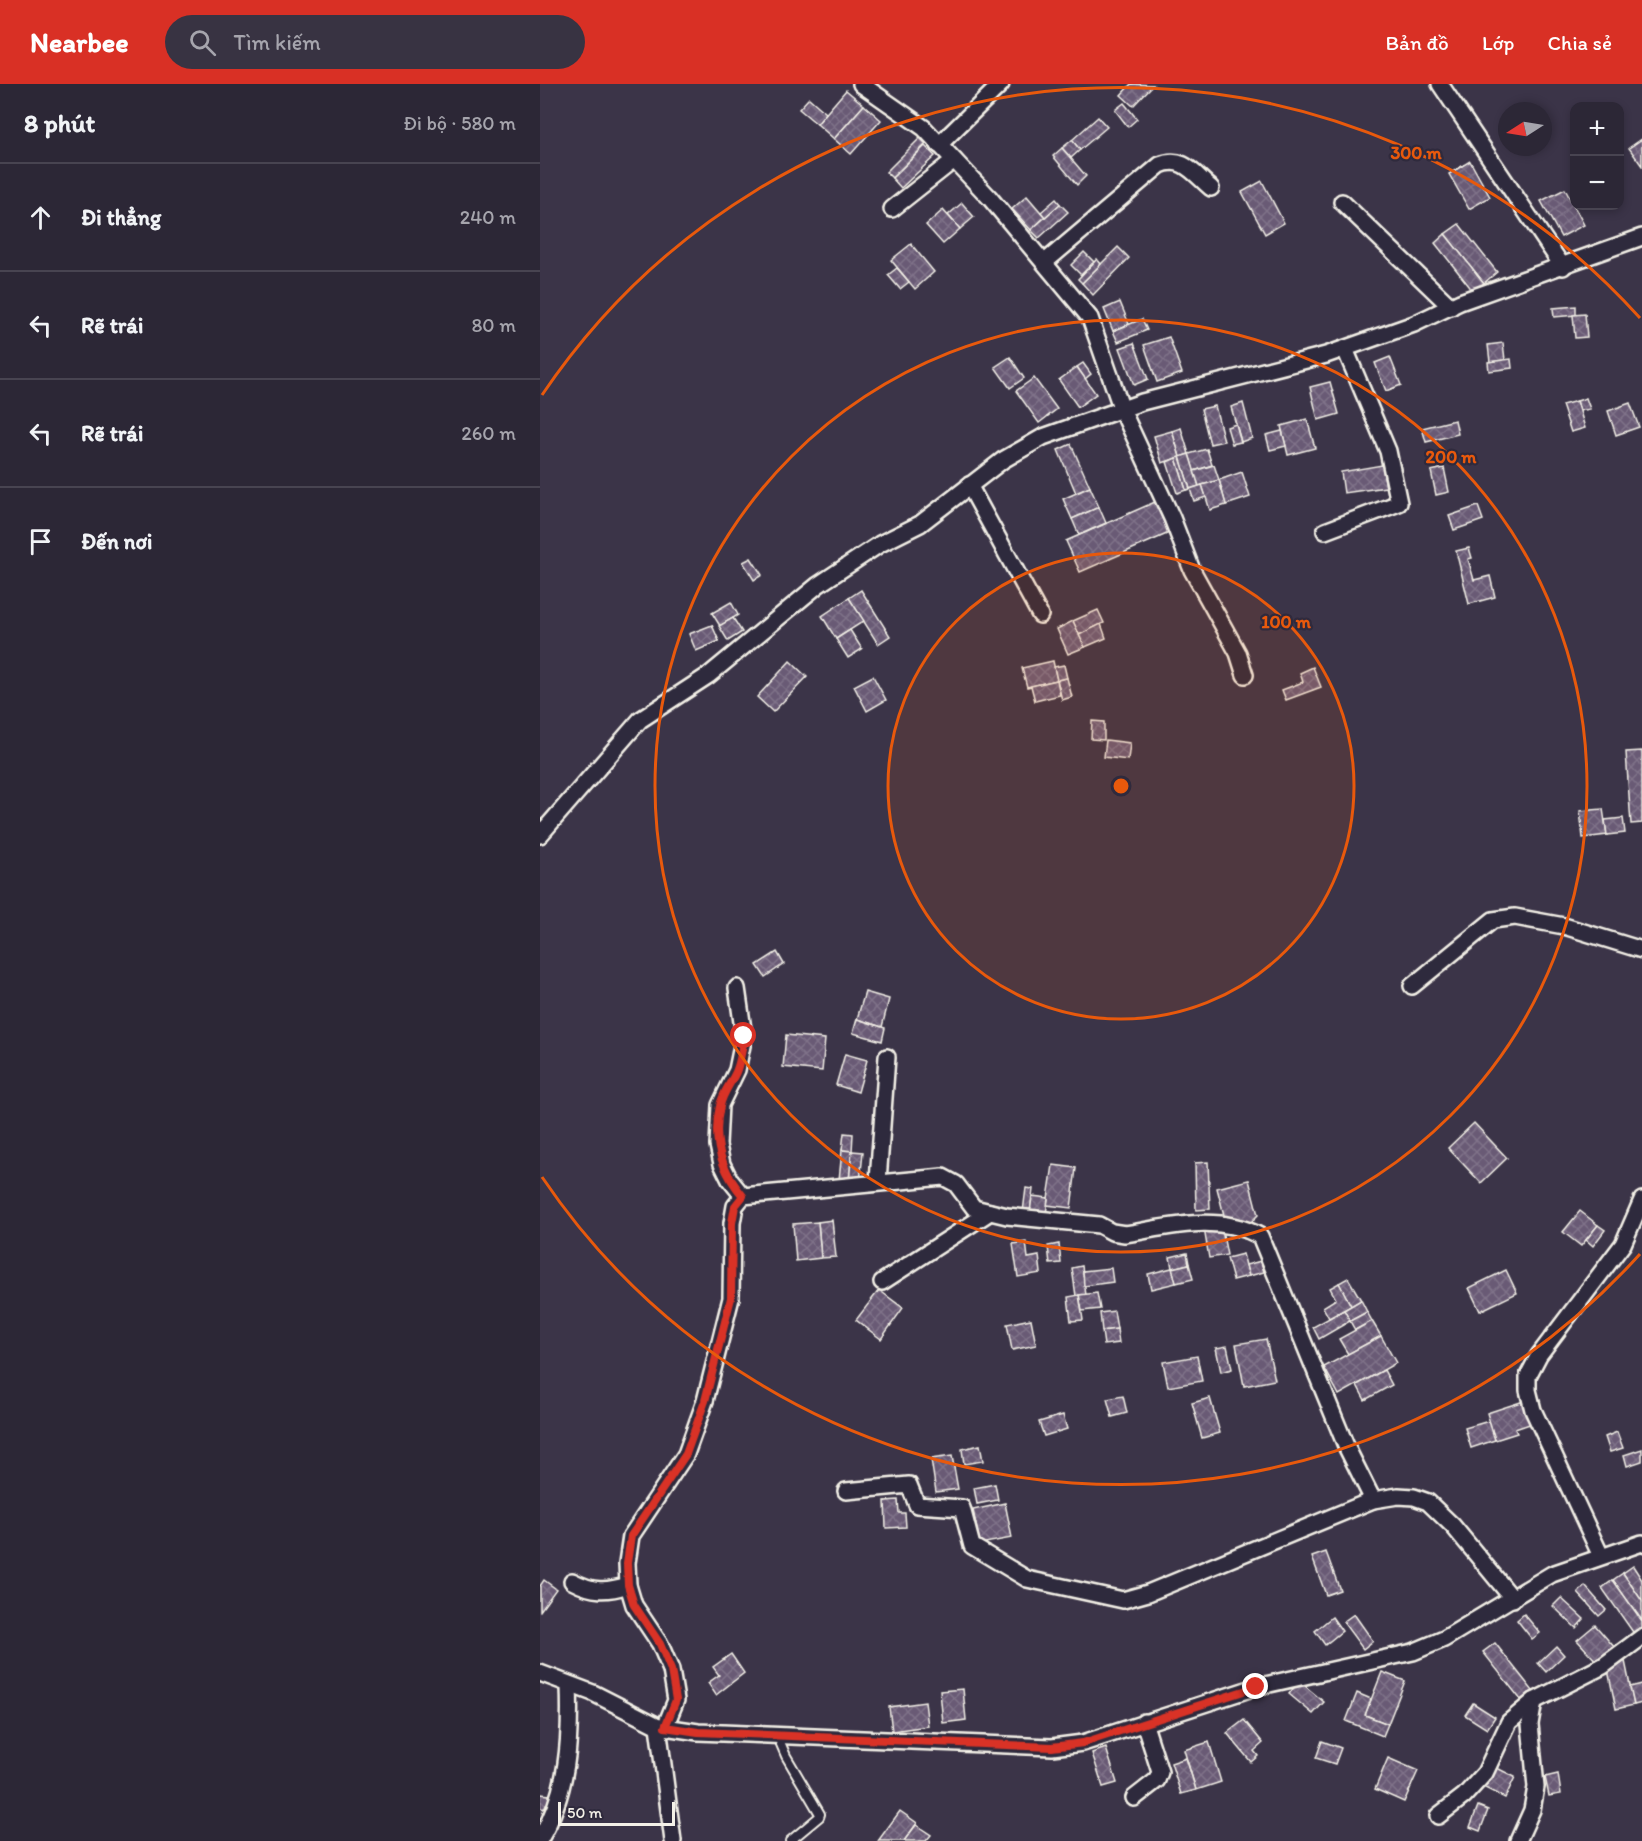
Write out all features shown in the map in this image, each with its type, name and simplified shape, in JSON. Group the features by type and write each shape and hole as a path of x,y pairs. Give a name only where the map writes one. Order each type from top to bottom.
{"street":[{"path":"861,84 924,128 1045,262 1090,318 1122,410 1172,518 1192,570 1238,653 1245,675"},
{"path":"939,145 1001,84"},
{"path":"1440,84 1563,267"},
{"path":"892,209 954,160"},
{"path":"1045,262 1160,165 1179,161 1211,188"},
{"path":"1342,202 1450,307"},
{"path":"540,835 640,720 708,675 818,585 880,544 920,524 1003,460 1043,437 1142,402 1288,366 1345,349 1414,324 1450,307 1642,237"},
{"path":"1325,531 1397,505 1400,498 1388,451 1345,349"},
{"path":"969,485 1040,615"},
{"path":"1412,986 1492,920 1515,917 1564,926 1642,950"},
{"path":"737,988 744,1036 737,1070 720,1105 718,1145 722,1164 730,1180 743,1196"},
{"path":"878,1182 887,1057"},
{"path":"673,1841 662,1726 676,1700 671,1670 660,1644 634,1605 628,1585 627,1563 631,1536 686,1454 705,1401 731,1298 732,1223 735,1206 743,1196 943,1177 956,1184 974,1208 990,1212 1099,1225 1112,1232 1125,1234 1206,1222 1247,1229 1260,1236 1346,1446 1373,1500"},
{"path":"1601,1556 1533,1410 1528,1389 1528,1376 1539,1355 1623,1244 1642,1200"},
{"path":"882,1282 990,1212"},
{"path":"846,1491 909,1485 916,1505 962,1508 972,1546 1027,1579 1124,1600 1148,1593 1373,1500 1414,1497 1428,1502 1453,1526 1513,1599"},
{"path":"540,1673 569,1686 593,1693 662,1726 698,1732 1052,1747 1083,1743 1256,1687 1413,1652 1444,1639 1552,1574 1642,1543"},
{"path":"572,1581 589,1590 610,1591 628,1585"},
{"path":"1437,1816 1464,1796 1485,1773 1509,1722 1534,1701 1603,1666 1642,1637"},
{"path":"540,1839 552,1820 570,1751 569,1686"},
{"path":"1518,1841 1532,1810 1536,1787 1530,1724 1534,1701"},
{"path":"1134,1798 1157,1780 1160,1772 1144,1722"}],"lane":[{"path":"777,1735 786,1756 820,1814 790,1841"}],"building":[{"path":"1131,84 1153,85 1133,106 1121,95"},
{"path":"846,90 864,105 834,139 817,124"},
{"path":"809,98 826,113 817,124 799,109"},
{"path":"1124,103 1137,119 1128,127 1115,110"},
{"path":"864,105 881,120 851,154 834,139"},
{"path":"1098,117 1107,127 1080,150 1072,140"},
{"path":"920,138 926,144 892,178 886,172"},
{"path":"1642,139 1642,166 1629,148"},
{"path":"1072,140 1080,150 1071,158 1062,148"},
{"path":"925,146 935,156 901,188 892,178"},
{"path":"1062,148 1086,176 1077,185 1053,156"},
{"path":"1470,161 1490,197 1469,209 1449,174"},
{"path":"1262,181 1284,223 1265,234 1242,192"},
{"path":"1565,189 1570,198 1570,210 1576,210 1584,225 1561,237 1541,201"},
{"path":"1027,196 1045,217 1031,230 1012,209"},
{"path":"1056,199 1060,204 1045,217 1041,212"},
{"path":"962,203 974,217 960,229 948,215"},
{"path":"1060,204 1068,212 1039,238 1031,230"},
{"path":"943,210 960,229 943,244 926,225"},
{"path":"1459,224 1497,272 1484,283 1445,234"},
{"path":"1445,234 1484,283 1473,291 1435,243"},
{"path":"911,244 934,272 915,289 891,260"},
{"path":"1118,247 1129,258 1093,295 1082,283"},
{"path":"1084,252 1094,262 1081,275 1071,265"},
{"path":"1097,259 1101,264 1082,283 1078,279"},
{"path":"897,268 909,282 900,289 888,275"},
{"path":"1120,302 1129,324 1113,331 1104,309"},
{"path":"1576,306 1576,315 1554,317 1553,308"},
{"path":"1585,314 1587,337 1575,338 1573,315"},
{"path":"1142,319 1147,330 1118,342 1113,331"},
{"path":"1169,337 1182,373 1157,382 1144,345"},
{"path":"1134,343 1148,379 1134,385 1120,348"},
{"path":"1503,343 1505,360 1490,362 1488,345"},
{"path":"1010,357 1024,378 1010,388 995,367"},
{"path":"1390,357 1401,385 1386,391 1375,363"},
{"path":"1511,359 1512,368 1489,371 1488,362"},
{"path":"1083,363 1091,374 1085,379 1077,367"},
{"path":"1077,367 1096,394 1078,407 1059,380"},
{"path":"1034,378 1057,409 1039,423 1016,391"},
{"path":"1330,382 1339,414 1318,420 1310,387"},
{"path":"1586,398 1590,409 1580,411 1577,401"},
{"path":"1577,401 1585,428 1571,432 1562,405"},
{"path":"1243,403 1252,438 1241,442 1231,407"},
{"path":"1630,403 1639,427 1616,435 1608,411"},
{"path":"1215,406 1224,441 1210,444 1201,409"},
{"path":"1307,419 1315,448 1288,455 1281,426"},
{"path":"1455,420 1458,434 1426,442 1422,428"},
{"path":"1236,424 1241,442 1232,444 1227,427"},
{"path":"1181,428 1189,454 1180,457 1172,431"},
{"path":"1172,431 1180,457 1162,463 1154,436"},
{"path":"1282,431 1286,446 1270,450 1266,435"},
{"path":"1071,444 1090,487 1076,493 1058,450"},
{"path":"1207,449 1212,465 1194,471 1189,454"},
{"path":"1189,454 1199,486 1190,489 1180,457"},
{"path":"1180,457 1190,489 1186,490 1176,458"},
{"path":"1176,458 1186,490 1177,493 1167,462"},
{"path":"1214,465 1219,480 1199,486 1194,471"},
{"path":"1382,465 1386,487 1344,493 1341,472"},
{"path":"1444,468 1449,492 1436,495 1431,471"},
{"path":"1242,472 1250,497 1226,505 1219,480"},
{"path":"1219,480 1226,505 1210,510 1202,485"},
{"path":"1202,485 1206,497 1194,501 1190,489"},
{"path":"1090,487 1099,507 1072,519 1063,499"},
{"path":"1155,502 1169,533 1080,572 1066,541"},
{"path":"1478,506 1483,520 1454,530 1449,516"},
{"path":"1099,507 1106,523 1079,535 1072,519"},
{"path":"1469,548 1472,558 1468,559 1474,580 1490,576 1495,597 1469,604 1456,551"},
{"path":"751,558 762,575 754,580 743,562"},
{"path":"861,590 890,636 878,644 849,598"},
{"path":"849,598 864,621 836,639 822,616"},
{"path":"731,602 738,615 720,626 712,613"},
{"path":"1098,610 1104,623 1079,635 1073,621"},
{"path":"733,618 742,632 728,641 719,626"},
{"path":"1073,621 1085,647 1068,654 1057,629"},
{"path":"1101,624 1106,638 1085,647 1079,635"},
{"path":"712,625 719,641 696,651 689,634"},
{"path":"850,630 862,649 848,658 836,639"},
{"path":"790,661 807,677 773,712 757,697"},
{"path":"1053,661 1057,680 1027,687 1022,668"},
{"path":"1064,665 1067,678 1057,680 1054,667"},
{"path":"1313,667 1321,687 1286,700 1282,690 1303,682 1300,673"},
{"path":"873,676 886,700 867,711 854,686"},
{"path":"1067,678 1072,697 1062,700 1057,680"},
{"path":"1057,680 1060,695 1035,701 1031,686"},
{"path":"1092,721 1104,722 1104,740 1091,739"},
{"path":"1106,740 1130,743 1128,760 1104,757"},
{"path":"1642,751 1642,823 1631,824 1626,752"},
{"path":"1603,809 1607,835 1583,838 1580,811"},
{"path":"1623,818 1625,833 1607,835 1605,820"},
{"path":"777,952 784,964 765,977 757,965"},
{"path":"865,992 889,999 882,1027 857,1019"},
{"path":"857,1019 885,1028 882,1041 853,1033"},
{"path":"786,1035 825,1039 822,1071 783,1067"},
{"path":"845,1054 867,1060 858,1092 836,1085"},
{"path":"1474,1123 1507,1158 1481,1183 1448,1148"},
{"path":"844,1133 853,1134 852,1151 842,1150"},
{"path":"842,1150 852,1151 849,1181 839,1180"},
{"path":"852,1151 863,1152 860,1182 849,1181"},
{"path":"1208,1162 1210,1209 1196,1210 1195,1163"},
{"path":"1053,1165 1076,1168 1071,1208 1047,1205"},
{"path":"1249,1180 1258,1215 1250,1223 1225,1219 1217,1188"},
{"path":"1026,1188 1033,1189 1030,1213 1023,1212"},
{"path":"1032,1196 1048,1198 1046,1215 1030,1213"},
{"path":"1580,1211 1598,1225 1581,1246 1563,1232"},
{"path":"832,1220 836,1257 821,1258 818,1222"},
{"path":"818,1222 821,1258 796,1261 793,1224"},
{"path":"1221,1225 1227,1255 1209,1258 1204,1228"},
{"path":"1598,1225 1605,1230 1593,1246 1586,1240"},
{"path":"1026,1242 1028,1258 1039,1256 1041,1273 1018,1277 1013,1244"},
{"path":"1059,1244 1061,1263 1050,1264 1048,1246"},
{"path":"1187,1253 1189,1264 1172,1268 1170,1257"},
{"path":"1243,1254 1249,1276 1233,1280 1227,1258"},
{"path":"1261,1261 1264,1272 1249,1276 1246,1265"},
{"path":"1189,1264 1193,1279 1176,1283 1172,1268"},
{"path":"1082,1266 1086,1295 1076,1296 1072,1268"},
{"path":"1111,1268 1113,1282 1084,1286 1083,1271"},
{"path":"1172,1268 1176,1283 1151,1289 1148,1274"},
{"path":"1506,1270 1517,1293 1480,1311 1469,1288"},
{"path":"1348,1278 1361,1300 1351,1306 1339,1283"},
{"path":"1339,1283 1351,1306 1329,1318 1323,1307 1336,1299 1330,1288"},
{"path":"879,1290 903,1308 881,1339 856,1320"},
{"path":"1097,1293 1100,1309 1082,1311 1079,1295"},
{"path":"1079,1295 1083,1320 1071,1321 1068,1297"},
{"path":"1361,1300 1367,1312 1350,1321 1344,1310"},
{"path":"1344,1310 1350,1321 1319,1339 1313,1327"},
{"path":"1114,1311 1117,1329 1102,1331 1100,1313"},
{"path":"1367,1312 1372,1321 1355,1330 1350,1321"},
{"path":"1031,1319 1036,1345 1012,1350 1007,1324"},
{"path":"1372,1321 1381,1336 1348,1354 1339,1339"},
{"path":"1117,1329 1119,1343 1104,1345 1102,1331"},
{"path":"1381,1336 1396,1363 1339,1395 1324,1367"},
{"path":"1266,1339 1275,1380 1244,1386 1236,1344"},
{"path":"1227,1346 1232,1369 1221,1372 1216,1348"},
{"path":"1197,1356 1202,1381 1168,1387 1163,1362"},
{"path":"1384,1370 1392,1385 1365,1400 1357,1385"},
{"path":"1123,1396 1127,1413 1112,1417 1107,1399"},
{"path":"1210,1398 1220,1433 1202,1438 1192,1403"},
{"path":"1527,1400 1533,1423 1515,1429 1517,1433 1495,1440 1487,1413"},
{"path":"1063,1415 1067,1429 1044,1436 1039,1422"},
{"path":"1489,1421 1495,1440 1471,1448 1465,1428"},
{"path":"1617,1432 1623,1448 1610,1452 1605,1437"},
{"path":"980,1445 983,1461 964,1464 962,1449"},
{"path":"1642,1449 1642,1461 1627,1466 1624,1455"},
{"path":"952,1456 958,1489 936,1492 931,1459"},
{"path":"995,1484 998,1500 977,1504 974,1488"},
{"path":"898,1500 899,1513 905,1513 906,1527 886,1528 885,1501"},
{"path":"1005,1503 1012,1538 980,1544 973,1510"},
{"path":"1326,1552 1340,1590 1326,1595 1312,1557"},
{"path":"1633,1566 1642,1580 1642,1601 1623,1573"},
{"path":"1623,1573 1642,1601 1642,1621 1613,1580"},
{"path":"544,1580 556,1589 540,1611 540,1586"},
{"path":"1613,1580 1642,1621 1642,1630 1635,1635 1602,1588"},
{"path":"1585,1586 1606,1610 1599,1616 1578,1593"},
{"path":"1561,1598 1584,1619 1576,1628 1553,1606"},
{"path":"1354,1614 1373,1641 1363,1649 1343,1622"},
{"path":"1524,1614 1540,1633 1532,1639 1517,1620"},
{"path":"1332,1617 1342,1631 1325,1645 1315,1631"},
{"path":"1595,1625 1615,1648 1598,1663 1577,1640"},
{"path":"1495,1643 1533,1691 1521,1700 1483,1652"},
{"path":"1556,1646 1564,1655 1546,1672 1538,1663"},
{"path":"731,1654 744,1673 716,1695 708,1683 719,1675 713,1667"},
{"path":"1625,1661 1634,1705 1616,1709 1607,1665"},
{"path":"1382,1672 1405,1681 1388,1724 1365,1715"},
{"path":"1299,1681 1324,1702 1313,1714 1289,1694"},
{"path":"1642,1684 1642,1703 1634,1705 1630,1687"},
{"path":"963,1689 966,1720 943,1723 940,1691"},
{"path":"1357,1693 1371,1699 1365,1715 1388,1724 1383,1736 1346,1721"},
{"path":"925,1702 928,1726 892,1731 889,1707"},
{"path":"1473,1703 1495,1717 1487,1729 1465,1715"},
{"path":"1244,1720 1263,1743 1254,1751 1258,1756 1251,1762 1227,1733"},
{"path":"1322,1741 1341,1748 1335,1764 1316,1758"},
{"path":"1209,1742 1221,1782 1196,1790 1184,1750"},
{"path":"1106,1748 1117,1783 1103,1787 1092,1753"},
{"path":"1186,1758 1196,1790 1181,1794 1171,1763"},
{"path":"1388,1758 1418,1771 1404,1802 1375,1789"},
{"path":"1491,1765 1515,1777 1505,1798 1481,1786"},
{"path":"1558,1774 1561,1794 1549,1796 1545,1777"},
{"path":"540,1794 550,1795 548,1809 540,1808"},
{"path":"1478,1806 1488,1810 1480,1831 1470,1827"},
{"path":"900,1811 917,1823 904,1841 878,1841"},
{"path":"916,1825 931,1835 926,1841 904,1841"}],"route":[{"path":"744,1036 737,1070 720,1105 718,1145 722,1164 730,1180 743,1196 735,1206 732,1223 731,1298 705,1401 686,1454 631,1536 627,1563 628,1585 634,1605 660,1644 671,1670 676,1700 665,1727 698,1732 930,1740 1052,1747 1083,1743 1126,1727 1256,1687"}]}
